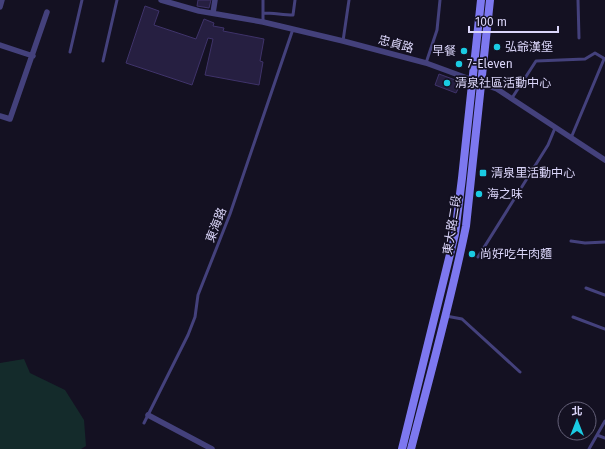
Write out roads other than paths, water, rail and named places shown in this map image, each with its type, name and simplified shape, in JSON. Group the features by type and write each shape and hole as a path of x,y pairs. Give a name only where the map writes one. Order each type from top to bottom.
{"street":[{"path":"0,7 2,0"},
{"name":"忠貞路","path":"161,0 213,14 263,22 343,40 426,63 481,84 497,88 605,160"},
{"path":"183,6 184,0"},
{"path":"213,14 215,0"},
{"name":"東大路二段","path":"402,449 455,234 481,0"},
{"name":"東大路二段","path":"411,449 445,318 466,226 490,0"},
{"path":"0,116 10,118 33,56 47,12"},
{"path":"0,45 33,56"},
{"path":"434,319 445,318"},
{"path":"148,414 212,449"}],"lane":[{"path":"70,52 82,0"},
{"path":"103,61 117,0"},
{"path":"262,0 263,22"},
{"path":"263,13 293,15 295,0"},
{"path":"343,40 349,0"},
{"path":"426,63 437,30 440,0"},
{"path":"578,0 579,38"},
{"name":"東海路","path":"144,423 188,335 195,317 198,296 230,214 293,29"},
{"path":"512,98 536,61 585,59 595,53 605,59 571,138"},
{"path":"478,256 548,145 555,128"},
{"path":"571,241 585,243 605,242"},
{"path":"586,288 605,295"},
{"path":"573,317 605,329"},
{"path":"445,318 462,319 520,372"},
{"path":"605,421 597,435 605,438"}],"place":[{"name":"弘爺漢堡","path":"497,47"},
{"name":"早餐","path":"464,51"},
{"name":"7-Eleven","path":"459,64"},
{"name":"清泉社區活動中心","path":"447,83"},
{"name":"清泉里活動中心","path":"483,173"},
{"name":"海之味","path":"479,194"},
{"name":"尚好吃牛肉麵","path":"472,254"}]}
